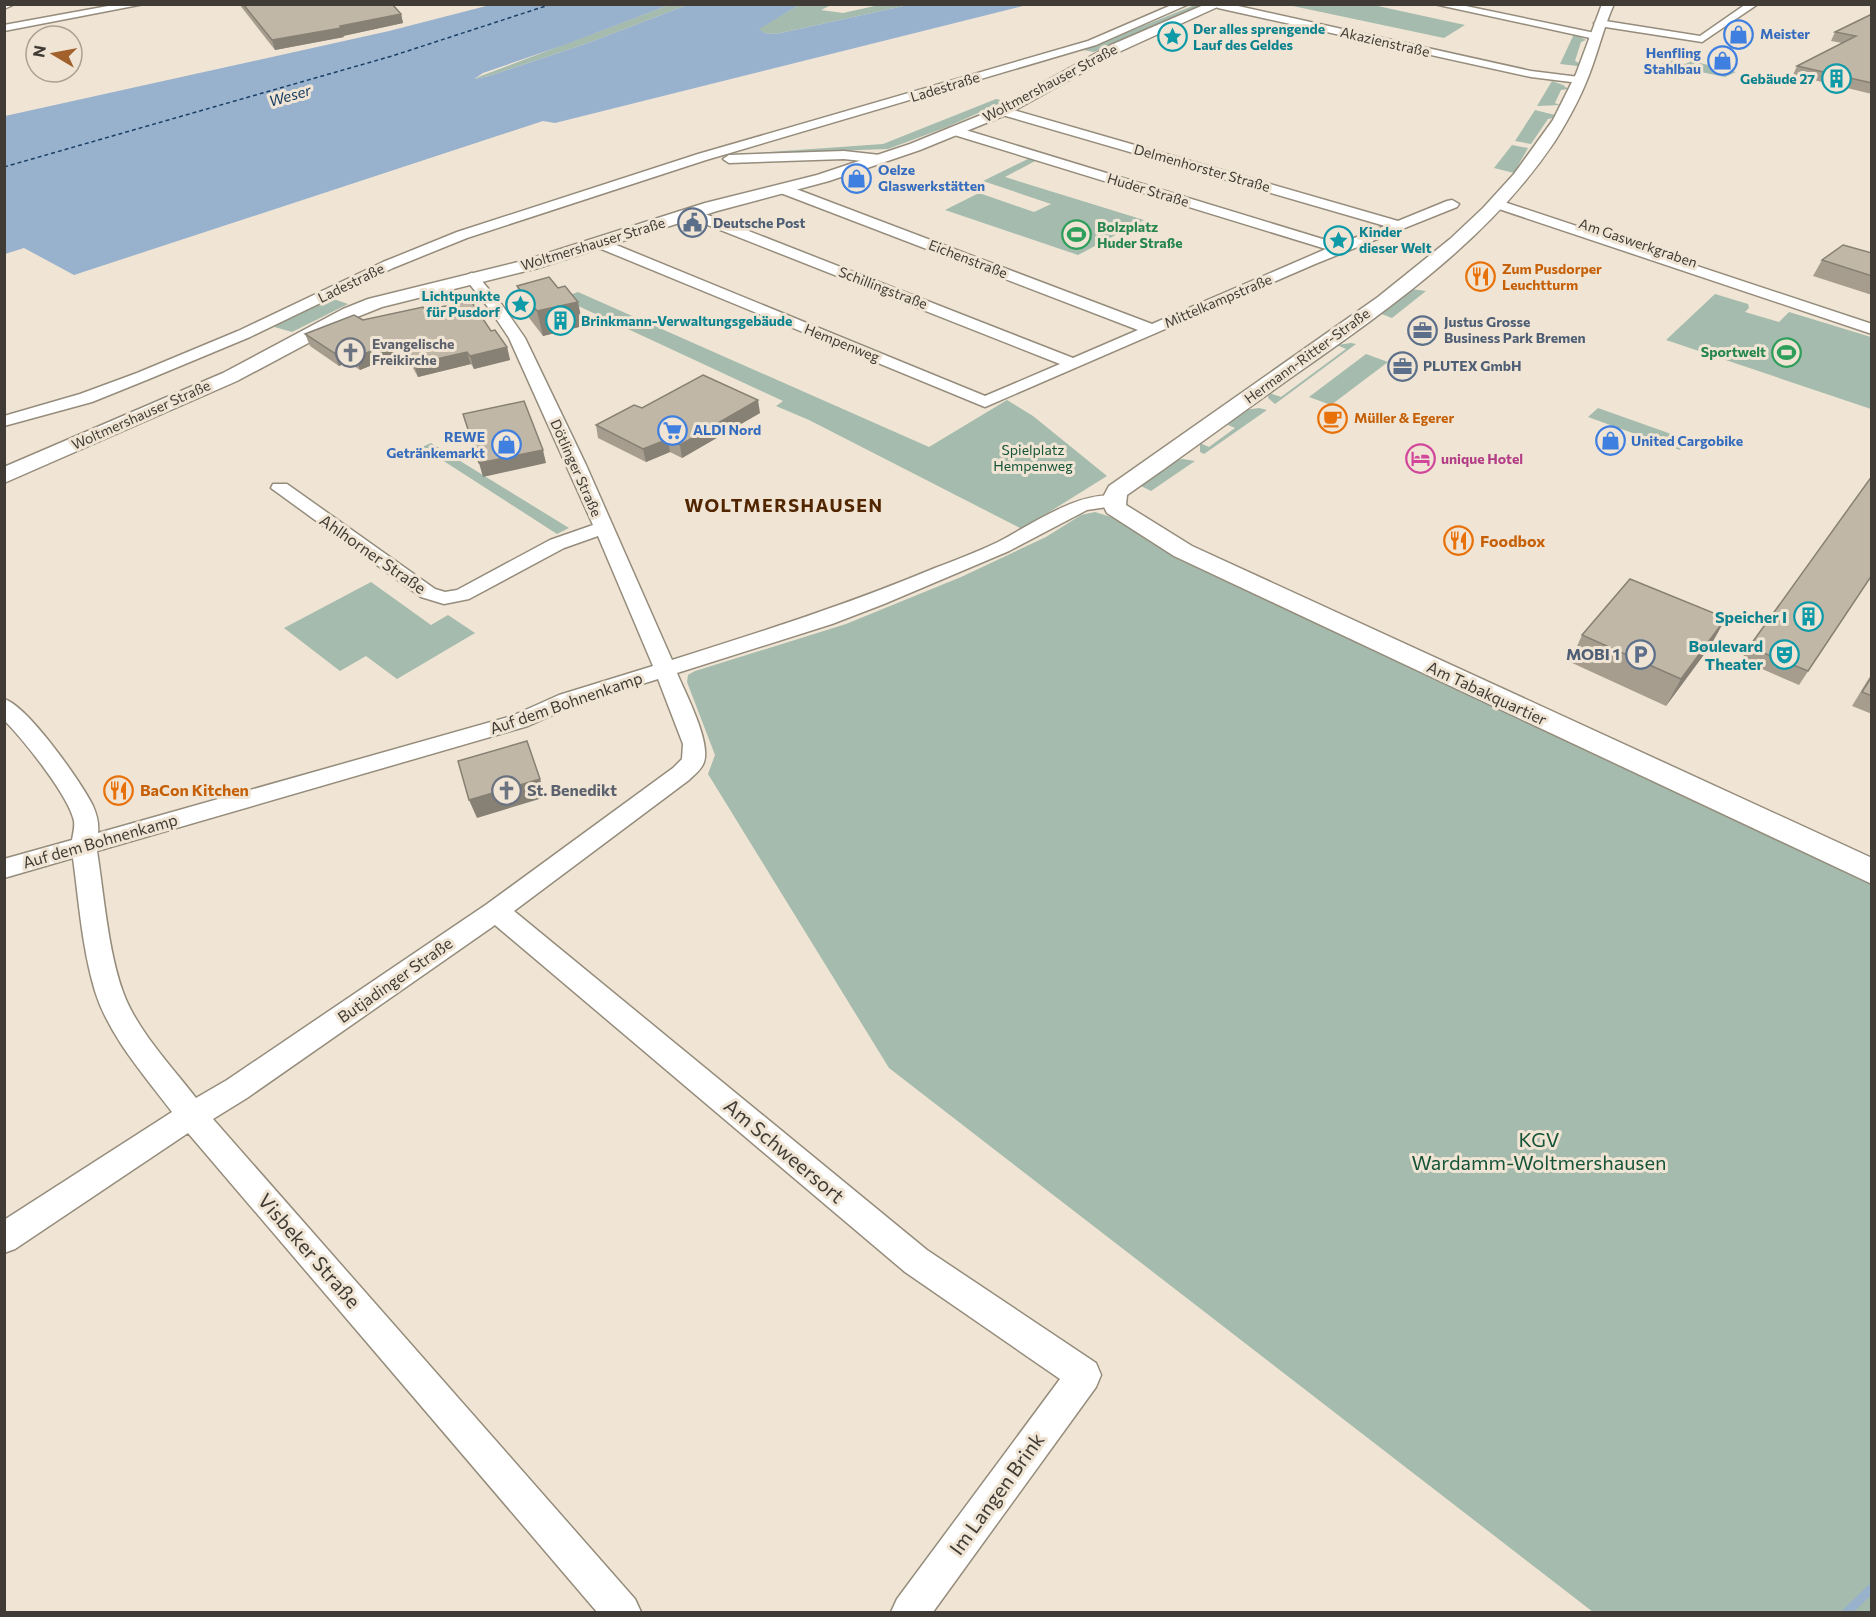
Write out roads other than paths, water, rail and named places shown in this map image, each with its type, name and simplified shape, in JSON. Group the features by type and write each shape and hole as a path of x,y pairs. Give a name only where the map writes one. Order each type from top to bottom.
{"street":[{"path":"4,6 10,4"},
{"path":"4,28 139,4"},
{"name":"Ladestraße","path":"4,421 86,398 143,376 244,334 426,248 702,157 1092,43 1184,4"},
{"path":"1439,4 1597,29 1702,39 1753,4"},
{"name":"Hermann-Ritter-Straße","path":"1113,501 1117,491 1378,306 1456,244 1501,201 1549,138 1577,84 1608,4"},
{"name":"Akazienstraße","path":"1218,5 1577,84"},
{"name":"Woltmershauser Straße","path":"4,476 230,376 356,311 401,295 532,264 690,213 783,189 880,159 1003,111 1116,48 1218,5"},
{"name":"Delmenhorster Straße","path":"1003,111 1400,226"},
{"name":"Huder Straße","path":"955,131 1340,249"},
{"name":"Ladestraße","path":"702,157 732,159 844,154 880,159"},
{"name":"Eichenstraße","path":"783,189 1153,330"},
{"name":"Am Gaswerkgraben","path":"1501,201 1768,290 1872,321"},
{"name":"Mittelkampstraße","path":"985,402 1340,249 1452,204"},
{"name":"Schillingstraße","path":"690,213 1075,364"},
{"name":"Hempenweg","path":"599,243 985,402"},
{"name":"Dötlinger Straße","path":"471,278 497,308 517,338 577,465 602,528 665,669"},
{"name":"Am Gaswerkgraben","path":"1768,290 1872,329"},
{"name":"Ahlhorner Straße","path":"280,488 392,569 428,593 444,598 462,595 557,544 602,528"},
{"name":"Auf dem Bohnenkamp","path":"4,868 520,721 567,700 825,619 877,600 1002,548 1082,505 1113,501"},
{"name":"Am Tabakquartier","path":"1113,501 1115,508 1124,515 1184,551 1872,872"},
{"name":"Butjadinger Straße","path":"4,1238 157,1136 237,1089 496,910 681,774 693,761 694,744 665,669"},
{"name":"Visbeker Straße","path":"4,706 32,734 82,807 87,824 84,844 94,926 110,992 121,1017 141,1049 192,1116 622,1612"},
{"name":"Am Schweersort","path":"496,910 916,1261 1084,1375"},
{"name":"Im Langen Brink","path":"910,1612 1084,1375"}],"water":[{"name":"Weser","path":"494,4 669,5 483,73 474,79 588,43 687,5 799,5 759,29 764,33 776,34 908,5 1027,5 555,123 543,121 74,275 24,248 5,254 5,116 389,31"}],"waterway":[{"path":"1847,1612 1872,1588"}],"place":[{"name":"Meister","path":"1739,34"},
{"name":"Der alles sprengende Lauf des Geldes","path":"1172,37"},
{"name":"Henfling Stahlbau","path":"1722,61"},
{"name":"Gebäude 27","path":"1836,79"},
{"name":"Oelze Glaswerkstätten","path":"857,178"},
{"name":"Deutsche Post","path":"692,223"},
{"name":"Bolzplatz Huder Straße","path":"1076,235"},
{"name":"Kinder dieser Welt","path":"1338,240"},
{"name":"Zum Pusdorper Leuchtturm","path":"1481,277"},
{"name":"Lichtpunkte für Pusdorf","path":"521,304"},
{"name":"Brinkmann-Verwaltungsgebäude","path":"560,321"},
{"name":"Justus Grosse Business Park Bremen","path":"1423,330"},
{"name":"Evangelische Freikirche","path":"351,352"},
{"name":"Sportwelt","path":"1787,352"},
{"name":"PLUTEX GmbH","path":"1402,366"},
{"name":"Müller & Egerer","path":"1333,418"},
{"name":"ALDI Nord","path":"672,430"},
{"name":"United Cargobike","path":"1610,441"},
{"name":"REWE Getränkemarkt","path":"506,445"},
{"name":"unique Hotel","path":"1420,459"},
{"name":"Foodbox","path":"1459,541"},
{"name":"Speicher I","path":"1808,617"},
{"name":"MOBI 1","path":"1641,654"},
{"name":"Boulevard Theater","path":"1784,655"},
{"name":"BaCon Kitchen","path":"119,790"},
{"name":"St. Benedikt","path":"506,790"}],"district":[{"name":"WOLTMERSHAUSEN","path":"784,506"}],"park label":[{"name":"Spielplatz Hempenweg","path":"1033,458"},
{"name":"KGV Wardamm-Woltmershausen","path":"1539,1152"}]}
